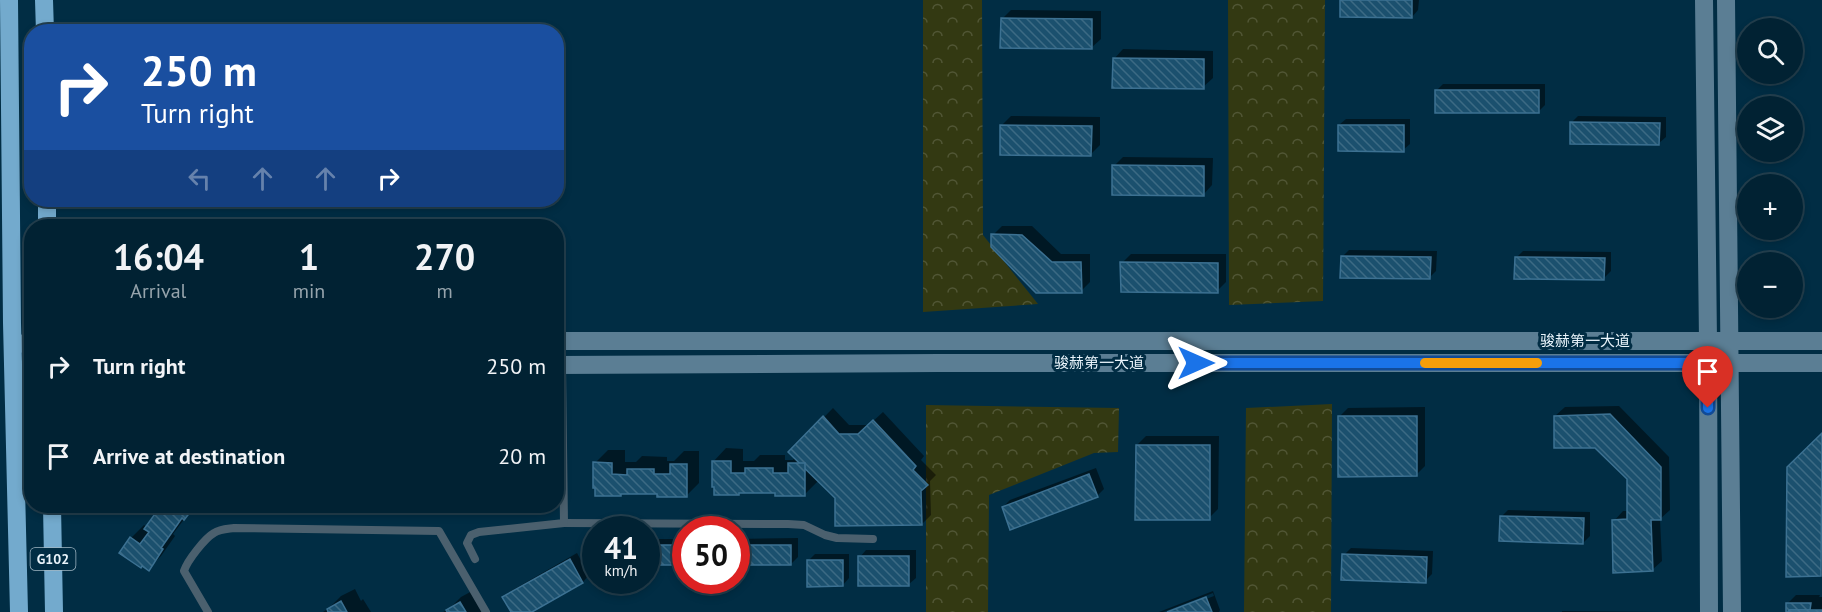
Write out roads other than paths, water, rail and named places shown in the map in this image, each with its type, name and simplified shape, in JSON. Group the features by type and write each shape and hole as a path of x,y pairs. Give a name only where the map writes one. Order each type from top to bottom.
{"highway":[{"name":"G102","path":"9,0 23,343 19,612"},
{"path":"44,0 45,24"},
{"name":"G102","path":"52,513 54,612"}],"main road":[{"path":"1704,0 1709,612"},
{"path":"1726,0 1732,612"},
{"name":"骏赫第一大道","path":"564,341 1822,341"},
{"name":"骏赫第一大道","path":"564,365 1822,363"}],"lane":[{"path":"564,513 564,523"},
{"path":"475,559 467,543 471,535 479,532 564,523 788,524 804,525 837,538 873,539"},
{"path":"208,612 184,572 186,565 211,535 234,528 439,531 486,612"}]}
